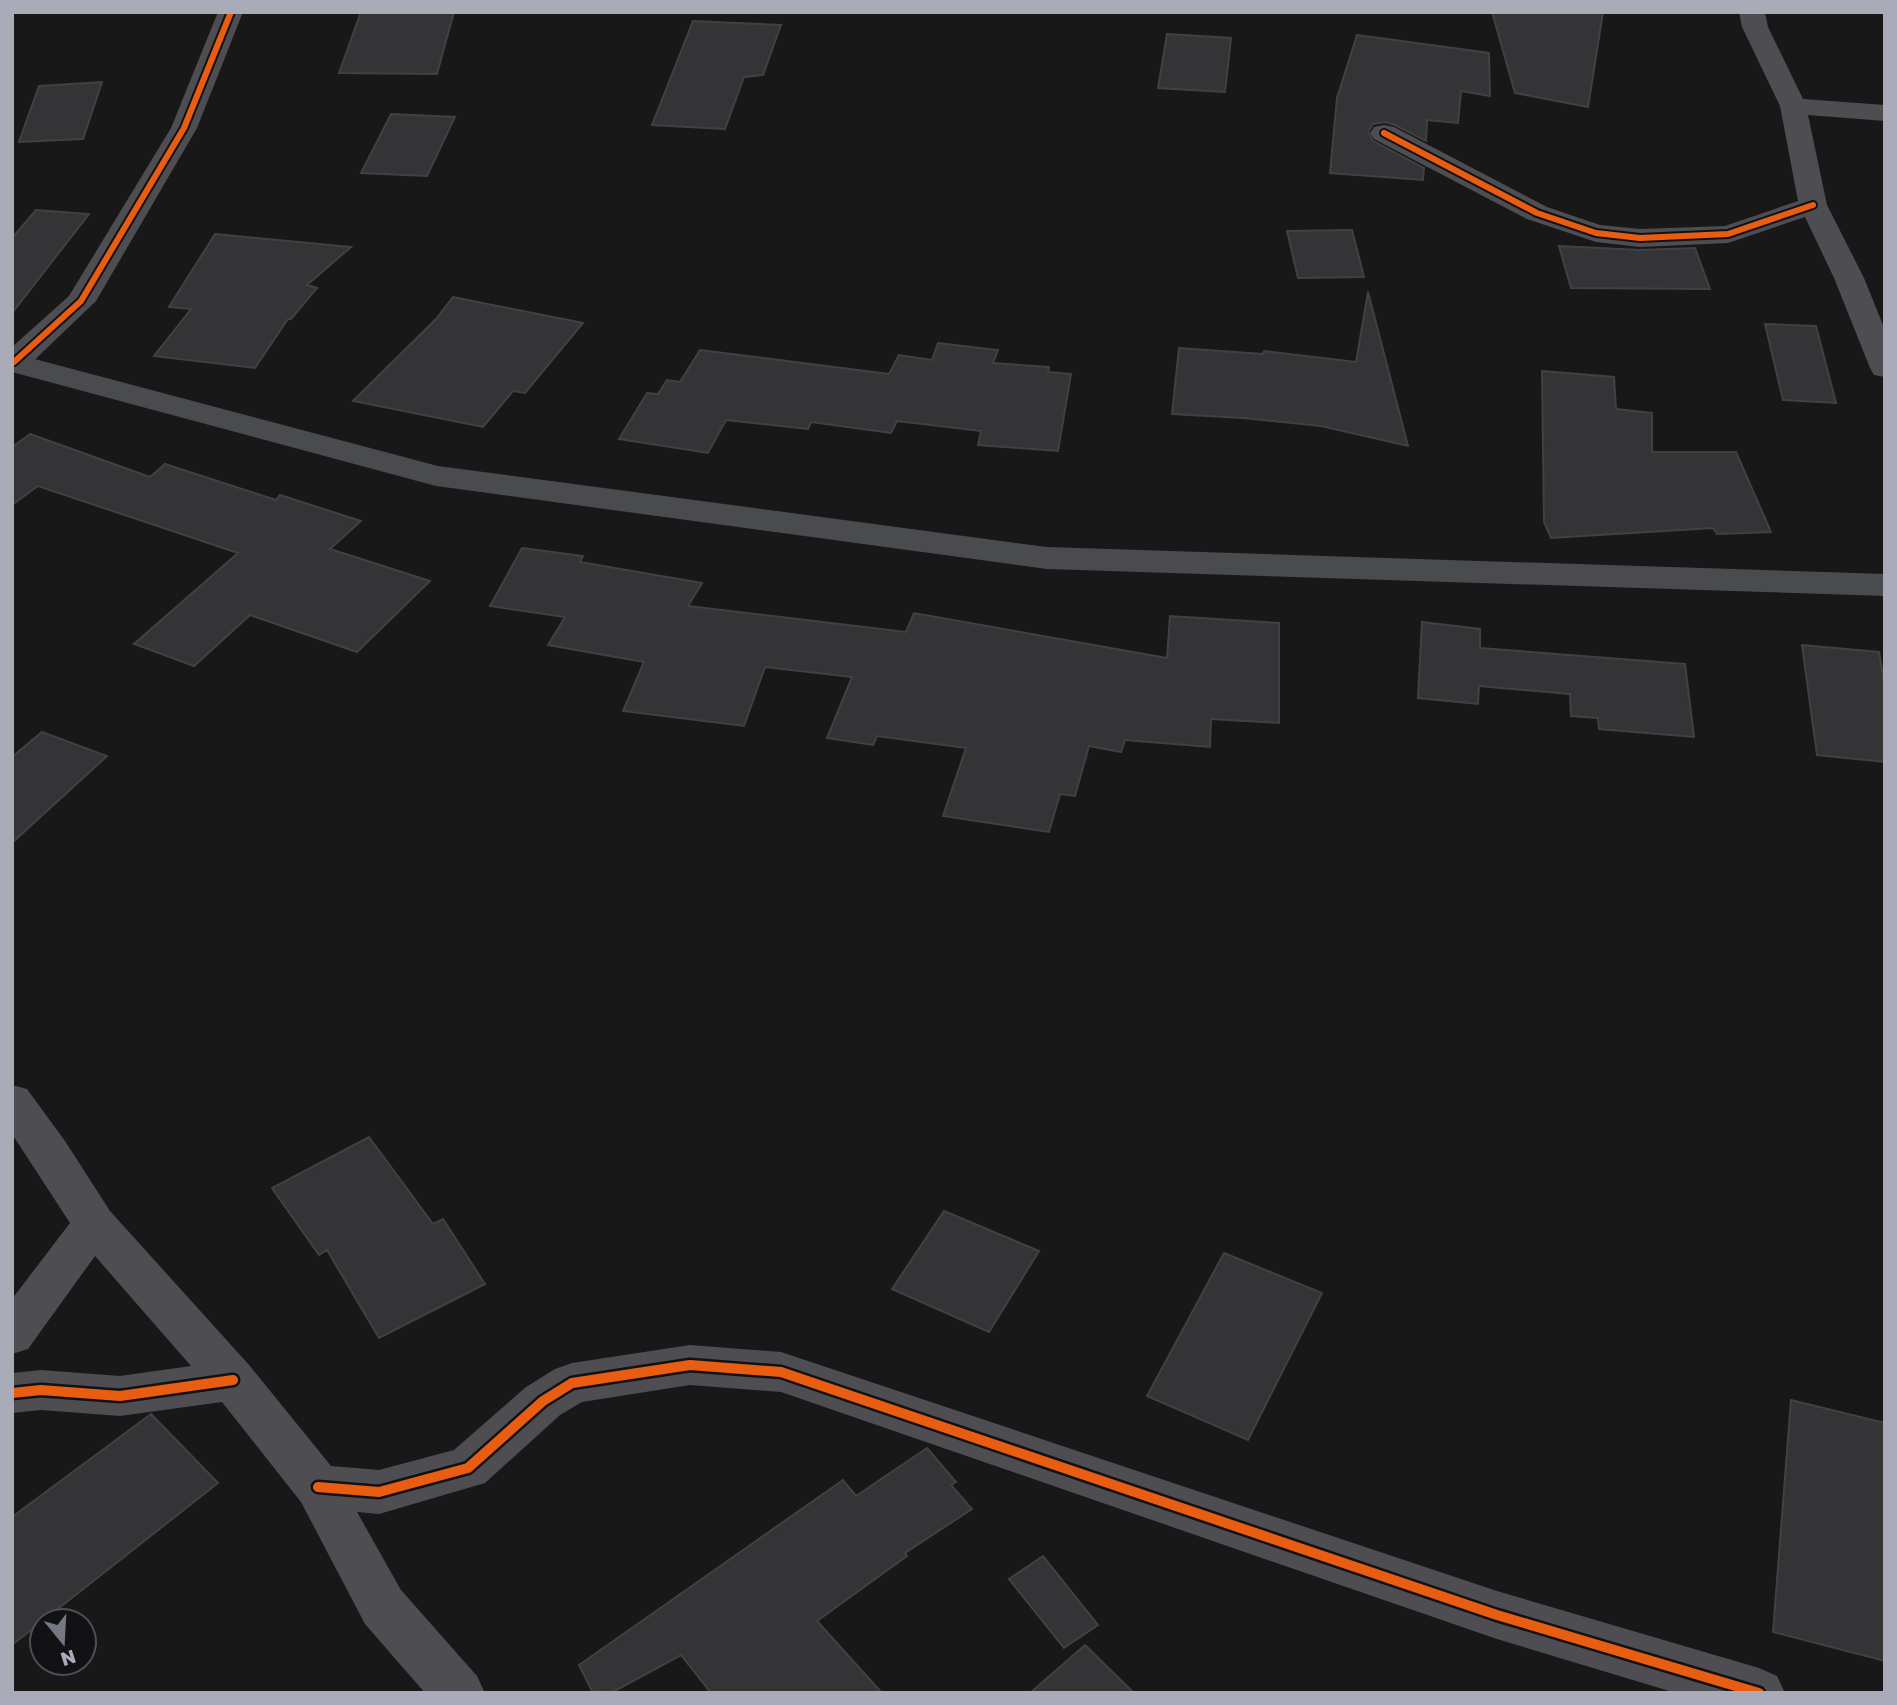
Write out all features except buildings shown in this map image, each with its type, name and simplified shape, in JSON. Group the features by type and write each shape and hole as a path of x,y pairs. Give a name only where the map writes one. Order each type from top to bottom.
{"main road":[{"path":"13,362 436,476 1047,558 1885,585"}],"street":[{"path":"13,362 81,301 184,128 231,12"},
{"path":"1752,12 1755,27 1793,106 1813,205 1849,278 1885,368"},
{"path":"1793,106 1885,113"},
{"path":"1384,133 1537,213 1596,233 1640,238 1728,234 1813,205"},
{"path":"12,1101 50,1153 94,1224 233,1380 318,1487 383,1607 459,1693"},
{"path":"12,1335 94,1224"},
{"path":"318,1487 379,1492 468,1468 543,1401 572,1383 690,1365 781,1372 1497,1615 1759,1693"},
{"path":"12,1393 41,1390 120,1396 233,1380"}],"cycle path":[{"path":"14,362 81,301 184,128 231,12"},
{"path":"1384,133 1537,213 1596,233 1640,238 1728,234 1813,205"},
{"path":"318,1487 379,1492 468,1468 543,1401 572,1383 690,1365 781,1372 1497,1615 1759,1693"},
{"path":"12,1393 41,1390 120,1396 233,1380"}]}
